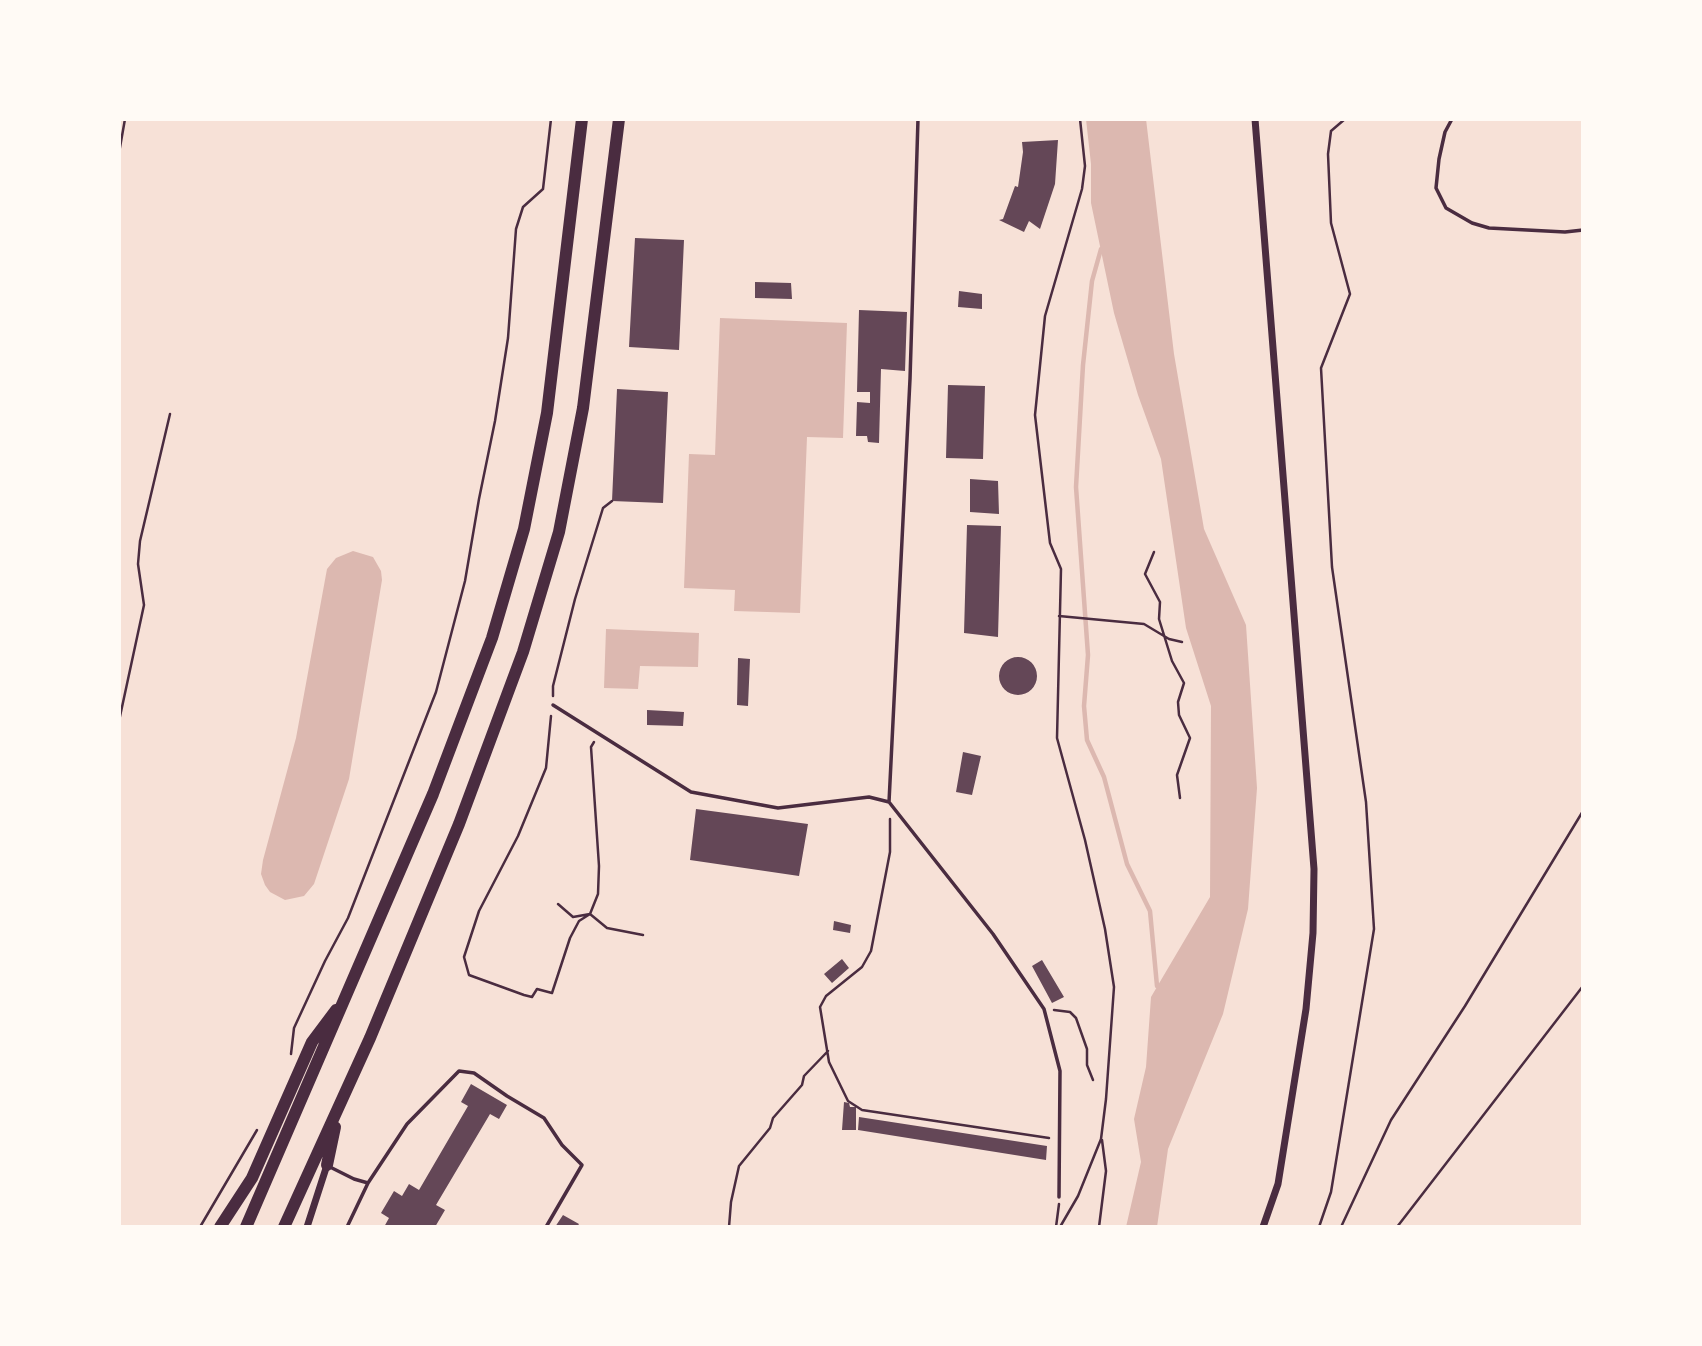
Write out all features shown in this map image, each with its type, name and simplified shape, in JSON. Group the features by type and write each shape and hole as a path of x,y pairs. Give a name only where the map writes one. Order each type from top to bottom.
{"highway":[{"path":"246,1227 348,993 492,638 524,529 547,413 582,119"},
{"path":"284,1227 370,1038 459,824 523,652 559,532 583,408 619,119"},
{"path":"220,1227 252,1178 312,1042 348,993"},
{"path":"327,1165 341,1103"}],"street":[{"path":"1255,119 1314,869 1313,933 1306,1009 1278,1184 1263,1227"},
{"path":"307,1227 327,1165"}],"lane":[{"path":"890,802 910,379 918,119"},
{"path":"1452,119 1445,132 1438,159 1436,188 1446,208 1472,223 1489,228 1565,232 1583,230"},
{"path":"553,705 691,792 778,808 869,797 890,802 993,934 1044,1009 1060,1071 1059,1198"},
{"path":"347,1227 368,1183 407,1124 458,1071 474,1073 544,1118 562,1145 582,1165 546,1227"},
{"path":"327,1165 368,1183"}],"path":[{"path":"119,153 125,119"},
{"path":"291,1056 294,1028 324,961 348,918 436,692 465,581 495,421 508,338 516,229 523,207 543,189 551,119"},
{"path":"1058,1227 1078,1196 1101,1139 1107,1099 1114,987 1105,929 1085,841 1057,738 1061,569 1050,543 1035,415 1045,316 1082,189 1085,166 1080,119"},
{"path":"1319,1227 1331,1192 1374,929 1366,802 1332,566 1321,368 1350,294 1331,223 1328,154 1331,131 1345,119"},
{"path":"119,721 144,605 138,564 140,541 170,414"},
{"path":"598,733 591,747 599,866 598,894 590,914 579,921 570,938 552,993 537,989 532,997 468,975 464,957 479,911 519,836 546,768 553,686 575,599 603,508 612,501"},
{"path":"1154,552 1145,574 1160,602 1159,620 1172,661 1184,683 1178,702 1179,715 1190,738 1177,775 1180,798"},
{"path":"1059,616 1144,624 1166,637 1182,642"},
{"path":"890,802 891,852 871,951 862,967 826,996 820,1007 829,1062 848,1101 862,1110 1049,1138"},
{"path":"1341,1227 1391,1120 1465,1006 1583,811"},
{"path":"558,904 573,917 590,914 607,928 643,935"},
{"path":"1397,1227 1583,986"},
{"path":"1044,1009 1070,1012 1076,1018 1087,1049 1088,1071 1093,1080"},
{"path":"729,1227 739,1166 770,1128 773,1118 802,1085 804,1076 828,1050"},
{"path":"200,1227 263,1120"},
{"path":"1099,1227 1106,1171 1101,1139"},
{"path":"1058,1227 1059,1198"}],"shaded area":[{"path":"1086,119 1146,119 1174,354 1204,529 1246,625 1257,788 1248,909 1223,1014 1168,1149 1157,1227 1126,1227 1141,1162 1134,1119 1146,1067 1151,997 1210,897 1211,706 1186,628 1161,459 1138,395 1114,313 1091,203 1091,164"},
{"path":"720,318 847,323 843,438 807,437 800,613 734,611 735,590 684,588 689,454 715,455"},
{"path":"353,551 373,557 381,571 382,580 349,779 314,884 304,896 285,900 270,892 265,885 261,874 263,860 296,738 327,569 336,558"},
{"path":"606,629 699,633 698,667 640,666 638,689 604,688"}],"building":[{"path":"1058,140 1055,184 1040,229 1029,221 1024,232 999,220 1003,219 1015,186 1018,187 1022,142"},
{"path":"635,238 684,240 679,350 629,347"},
{"path":"755,282 791,283 792,299 755,298"},
{"path":"959,291 982,294 982,309 958,307"},
{"path":"859,310 907,312 905,371 881,369 879,443 868,442 867,436 856,436 857,402 870,403 870,392 857,392"},
{"path":"948,385 985,386 983,459 946,458"},
{"path":"617,389 668,392 663,503 612,501"},
{"path":"970,479 998,481 999,514 970,512"},
{"path":"967,525 1001,526 998,637 964,633"},
{"path":"1018,657 1031,663 1037,676 1031,689 1018,695 1005,689 999,676 1005,663"},
{"path":"738,658 750,659 748,706 737,705"},
{"path":"647,710 684,712 683,726 647,725"},
{"path":"963,752 981,756 972,795 956,792"},
{"path":"696,809 808,824 799,876 690,860"},
{"path":"834,921 851,925 850,933 833,930"},
{"path":"842,959 849,968 832,983 824,974"},
{"path":"1042,960 1064,997 1052,1003 1032,966"},
{"path":"471,1084 507,1105 499,1119 490,1114 436,1205 445,1210 435,1227 384,1227 389,1218 381,1213 394,1191 402,1196 409,1184 419,1190 468,1106 461,1102"},
{"path":"844,1102 849,1103 850,1107 856,1107 856,1130 842,1130"},
{"path":"859,1117 1047,1146 1046,1160 858,1130"},
{"path":"563,1215 579,1224 577,1227 555,1227"}],"waterway":[{"path":"1101,249 1092,281 1083,365 1076,487 1088,655 1084,706 1087,740 1104,777 1127,864 1150,911 1157,986"}]}
